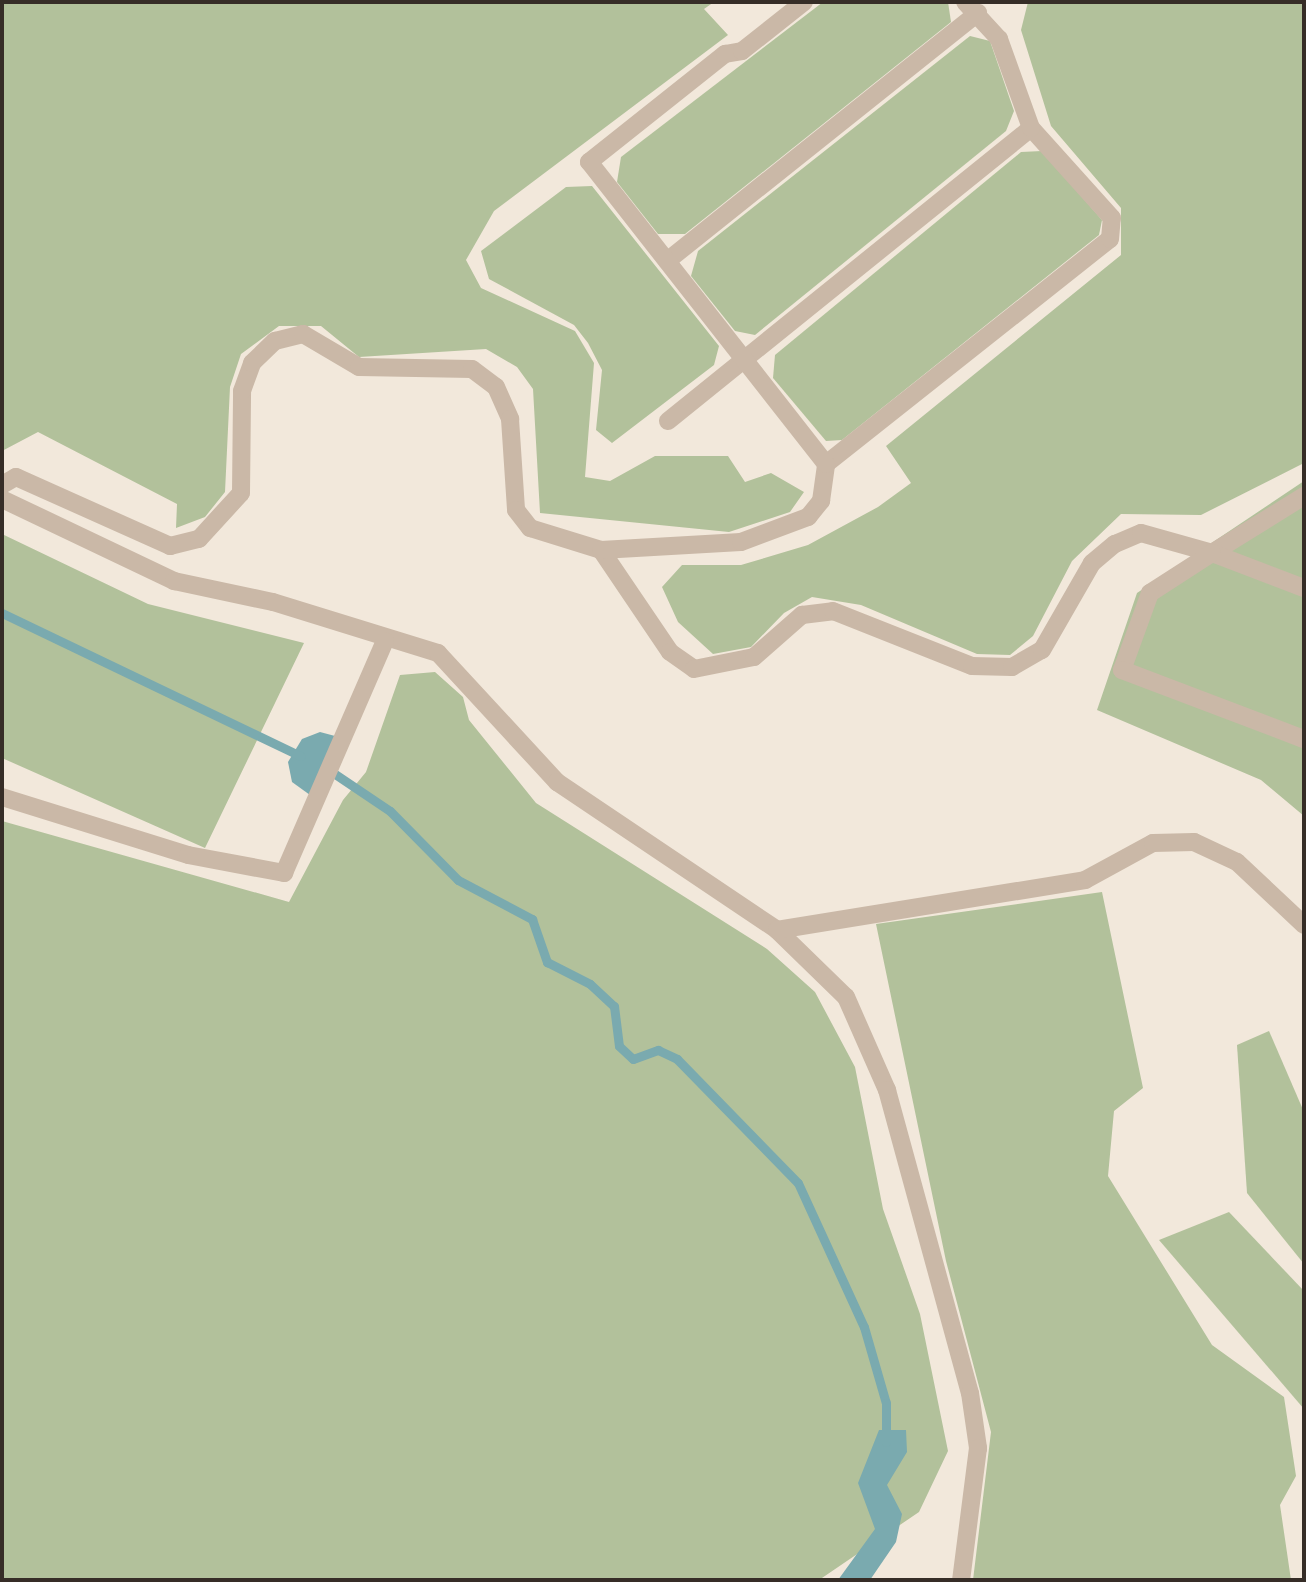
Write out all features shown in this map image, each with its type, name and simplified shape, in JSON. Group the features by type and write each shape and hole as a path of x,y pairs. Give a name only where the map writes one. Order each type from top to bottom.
{"street":[{"path":"804,2 741,51 724,54 589,162 826,464"},
{"path":"2,485 16,477 170,546 199,539 241,493 242,391 252,363 275,341 303,334 359,367 472,369 496,387 510,419 516,510 530,528 601,550 741,542 808,517 821,501 826,464 1110,239 1112,218 1031,128 999,39 971,7 667,261"},
{"path":"668,421 1031,128"},
{"path":"1304,496 1150,593 1122,670 1304,739"},
{"path":"2,499 174,580 273,602 385,641 438,653 557,782 777,930 846,997 887,1090 971,1393 978,1448 961,1580"},
{"path":"601,550 670,652 694,668 754,657 802,615 834,611 972,666 1012,667 1042,650 1092,563 1115,544 1141,533 1212,553 1304,588"},
{"path":"2,797 188,855 284,873 385,641"},
{"path":"777,930 1085,880 1153,843 1194,842 1237,862 1304,925"}],"green space":[{"path":"2,2 714,2 704,9 728,35 494,211 466,260 481,288 575,331 594,363 585,477 610,481 655,456 728,456 745,482 771,473 804,492 790,512 729,532 540,513 533,389 517,367 486,349 359,357 321,326 279,326 241,354 230,387 225,492 205,517 176,528 177,504 38,432 2,451"},
{"path":"823,2 948,2 951,22 685,234 658,234 617,182 621,157"},
{"path":"1028,2 1304,2 1304,463 1201,515 1121,514 1072,561 1033,636 1010,655 977,654 861,605 812,597 784,613 751,647 713,654 678,622 662,587 682,565 741,565 808,545 878,507 911,483 886,446 1121,255 1121,208 1051,126 1021,30"},
{"path":"970,36 990,41 1014,111 1006,131 755,335 735,331 691,276 698,251"},
{"path":"1042,151 1102,220 1099,235 842,440 826,441 773,378 775,355 1021,152"},
{"path":"592,186 719,346 714,365 612,443 596,430 602,370 588,343 574,325 489,279 481,251 566,187"},
{"path":"1304,481 1304,816 1261,780 1097,710 1137,593"},
{"path":"2,534 148,604 304,643 205,848 2,758"},
{"path":"435,672 463,697 469,720 536,803 767,949 815,992 855,1067 883,1209 920,1314 948,1451 919,1512 819,1580 2,1580 2,821 289,902 343,800 366,772 400,675"},
{"path":"1102,892 1143,1088 1114,1111 1108,1176 1212,1345 1284,1397 1296,1476 1280,1505 1291,1580 973,1580 991,1432 946,1261 876,924"},
{"path":"1269,1031 1304,1112 1304,1264 1247,1193 1237,1045"},
{"path":"1229,1212 1304,1291 1304,1409 1159,1240"}],"water":[{"path":"320,732 335,736 310,795 292,782 288,762 302,739"},
{"path":"879,1430 906,1430 907,1452 887,1485 902,1514 896,1542 870,1580 838,1580 875,1529 858,1483"}],"waterway":[{"path":"2,613 300,756"},
{"path":"329,770 390,811 458,880 532,919 547,962 590,984 614,1006 619,1046 633,1059 658,1050 677,1059 798,1183 864,1327 886,1403 886,1442"}]}
